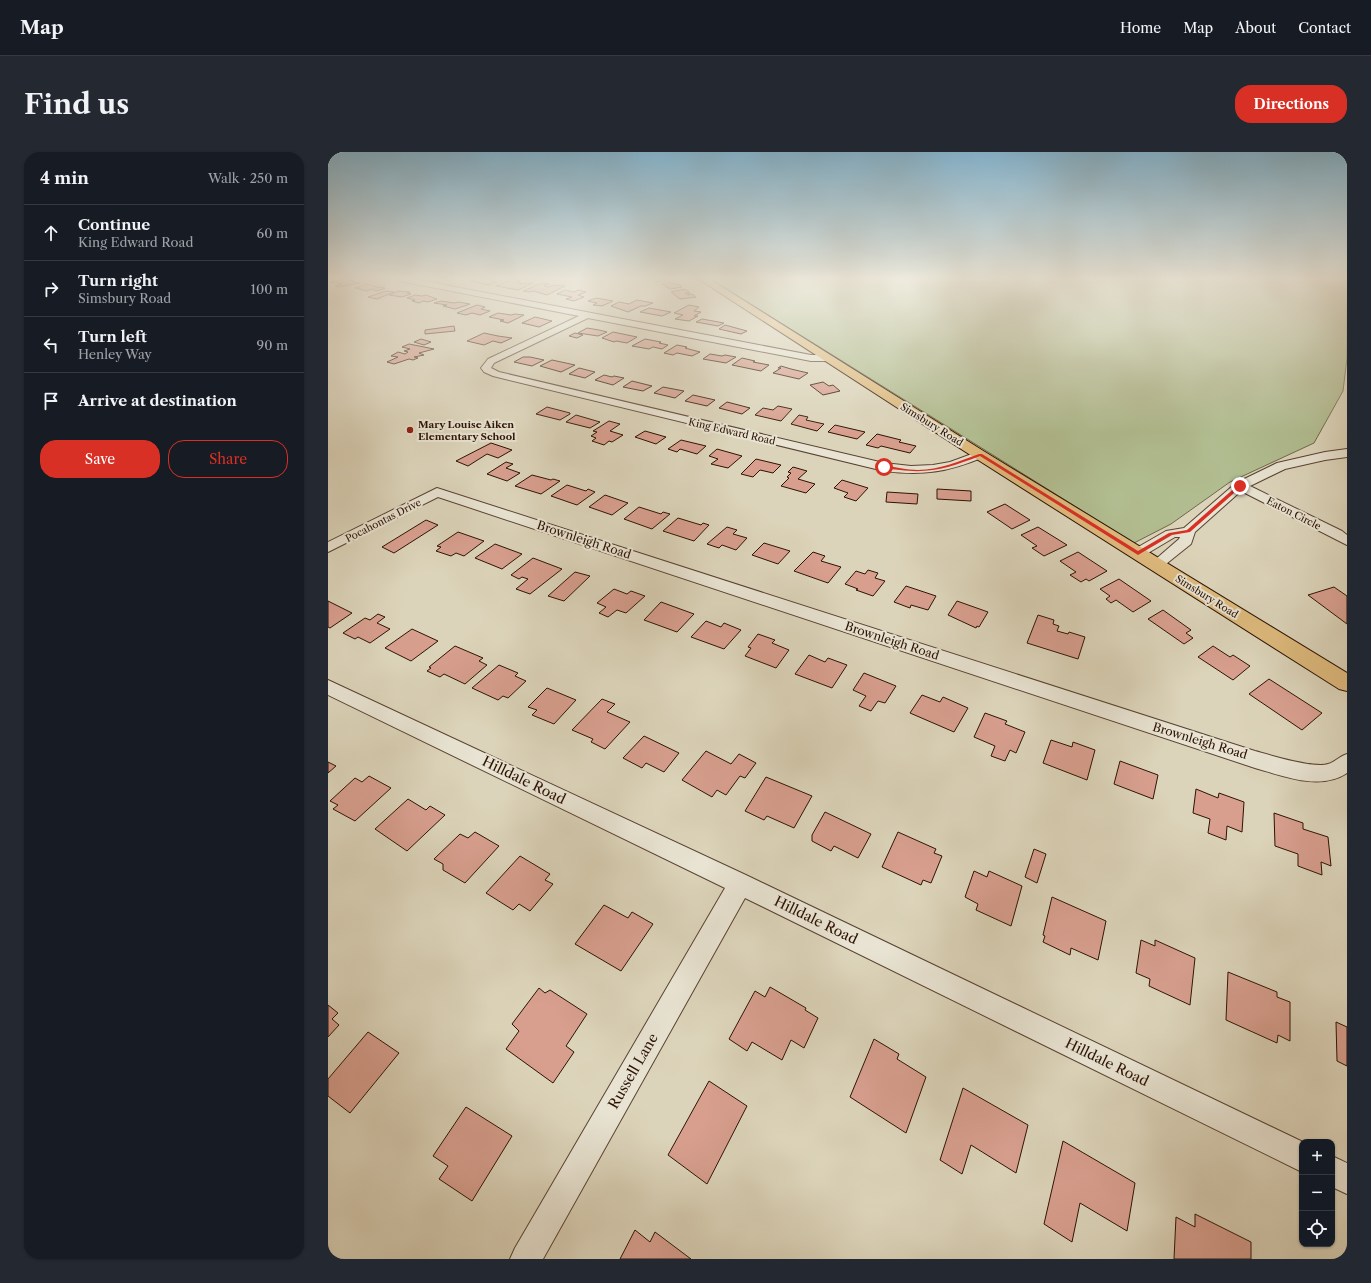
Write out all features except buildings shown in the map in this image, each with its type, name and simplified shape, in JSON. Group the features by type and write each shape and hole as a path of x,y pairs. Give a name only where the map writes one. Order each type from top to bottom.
{"main road":[{"name":"Simsbury Road","path":"782,330 1138,554 1347,683"}],"street":[{"name":"King Edward Road","path":"556,330 491,361 486,368 487,370 496,374 884,467 918,471 934,470 948,467 980,455"},
{"path":"663,330 811,358 827,358"},
{"path":"1138,554 1171,534 1188,531 1240,486 1281,466 1325,456 1347,453"},
{"name":"Eaton Circle","path":"1240,486 1337,534 1347,541"},
{"name":"Pocahontas Drive","path":"328,548 437,492"},
{"name":"Brownleigh Road","path":"437,492 1214,747 1259,760 1313,772 1328,773 1347,762"},
{"path":"1156,565 1186,541 1188,531"},
{"name":"Hilldale Road","path":"328,687 740,884 1299,1156"},
{"name":"Russell Lane","path":"526,1259 740,884"},
{"path":"1335,1173 1347,1179"}],"green space":[{"path":"792,330 1347,330 1347,358 1343,391 1314,443 1230,482 1171,524 1134,543"}],"place":[{"name":"Mary Louise Aiken Elementary School","path":"410,430"}],"route":[{"path":"884,467 918,471 934,470 948,467 980,455 1138,554 1171,534 1188,531 1240,486"}]}
